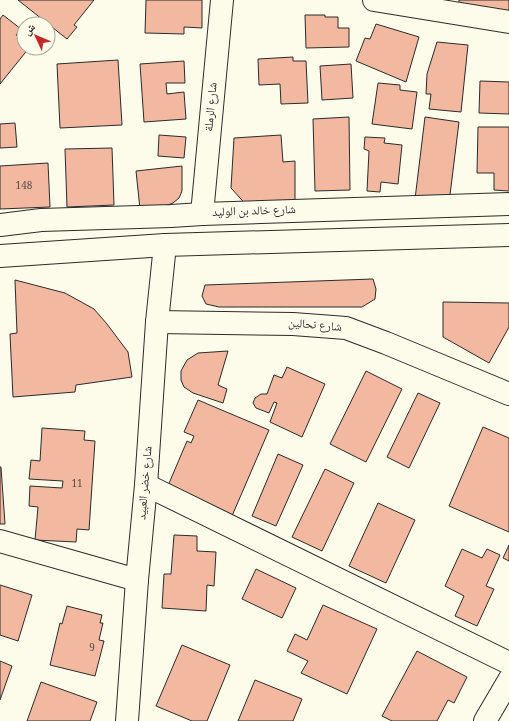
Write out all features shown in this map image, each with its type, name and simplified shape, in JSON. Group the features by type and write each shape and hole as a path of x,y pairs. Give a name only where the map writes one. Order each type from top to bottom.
{"street":[{"name":"شارع الرملة","path":"202,214 222,0"},
{"path":"374,0 509,22"},
{"name":"شارع خالد بن الوليد","path":"0,225 41,220 509,204"},
{"path":"0,256 165,245 509,235"},
{"name":"شارع خضر العبيد","path":"127,721 137,580 146,485 157,322 165,245"},
{"name":"شارع نحالين","path":"157,322 293,324 346,328 509,394"},
{"path":"146,485 509,663"},
{"path":"0,541 137,580"},
{"path":"485,721 509,680"}],"building":[{"path":"18,0 94,0 74,25 77,27 67,39 56,30 56,16 38,16"},
{"path":"146,0 202,0 202,28 184,27 184,34 145,33"},
{"path":"459,0 509,0 509,12 459,3"},
{"path":"3,15 16,25 16,56 23,56 0,84 0,19"},
{"path":"305,15 325,15 325,17 338,17 338,28 349,28 349,47 306,48"},
{"path":"376,24 419,37 406,82 356,61 365,38 370,39"},
{"path":"437,42 468,45 461,112 429,109 431,94 426,94 427,74"},
{"path":"293,57 293,61 306,61 308,103 281,104 280,84 259,85 258,59"},
{"path":"118,60 122,125 60,128 57,64"},
{"path":"184,61 185,83 166,83 167,94 184,92 186,119 144,122 140,64"},
{"path":"351,64 353,98 322,100 320,66"},
{"path":"480,81 509,82 509,114 479,113"},
{"path":"378,83 400,85 400,90 417,92 412,129 372,124"},
{"path":"349,117 350,190 315,191 313,119"},
{"path":"425,117 459,122 449,203 415,199"},
{"path":"15,123 17,147 0,148 0,124"},
{"path":"478,127 509,127 509,191 494,190 494,173 477,173"},
{"path":"159,135 186,137 184,158 158,156"},
{"path":"281,135 283,162 295,161 295,208 250,209 231,188 234,138"},
{"path":"365,137 385,138 384,143 402,145 398,184 381,182 380,192 367,191 369,151 364,149"},
{"path":"112,148 114,205 67,207 65,149"},
{"path":"48,163 50,207 0,209 0,166"},
{"path":"182,166 182,191 179,198 168,205 140,209 136,171"},
{"path":"373,279 376,289 375,299 362,307 219,307 206,304 202,296 205,285"},
{"path":"15,280 65,293 94,309 128,352 132,377 76,385 75,392 13,397 10,334 17,333"},
{"path":"443,302 509,303 509,327 489,363 443,337"},
{"path":"228,351 218,385 227,389 223,403 193,393 184,387 181,380 181,371 187,360 198,353"},
{"path":"287,367 325,384 302,437 270,422 277,403 274,402 269,413 256,408 253,403 255,398 261,394 267,394 274,375 282,378"},
{"path":"366,371 402,389 366,462 330,444"},
{"path":"418,393 440,403 409,468 387,457"},
{"path":"198,400 269,430 232,516 167,488 187,441 191,443 194,436 184,432"},
{"path":"483,427 509,438 509,532 449,506"},
{"path":"42,428 85,431 84,440 95,441 89,530 77,529 76,542 35,540 38,507 29,506 30,486 62,488 63,481 29,479 31,460 40,461"},
{"path":"278,454 303,465 276,526 252,516"},
{"path":"1,467 5,524 0,524"},
{"path":"325,469 354,483 322,551 292,537"},
{"path":"378,503 415,520 386,583 349,566"},
{"path":"174,535 197,536 197,551 216,552 214,586 207,585 206,611 162,608 164,574 171,574"},
{"path":"509,545 509,561 503,558"},
{"path":"462,549 482,558 487,549 500,555 486,586 494,589 477,626 455,616 464,596 445,586"},
{"path":"256,569 296,588 282,618 242,599"},
{"path":"0,585 32,595 18,641 0,635"},
{"path":"323,605 377,629 347,694 301,673 308,661 287,651 295,634 307,640"},
{"path":"67,606 102,615 100,623 103,623 99,640 104,641 95,676 50,665 60,623 62,624"},
{"path":"182,645 230,665 207,721 192,721 156,706"},
{"path":"417,651 467,677 454,703 448,700 437,721 392,721 382,716"},
{"path":"0,661 12,666 0,700"},
{"path":"255,680 302,699 293,721 238,721"},
{"path":"41,682 97,702 90,721 27,721"}]}
